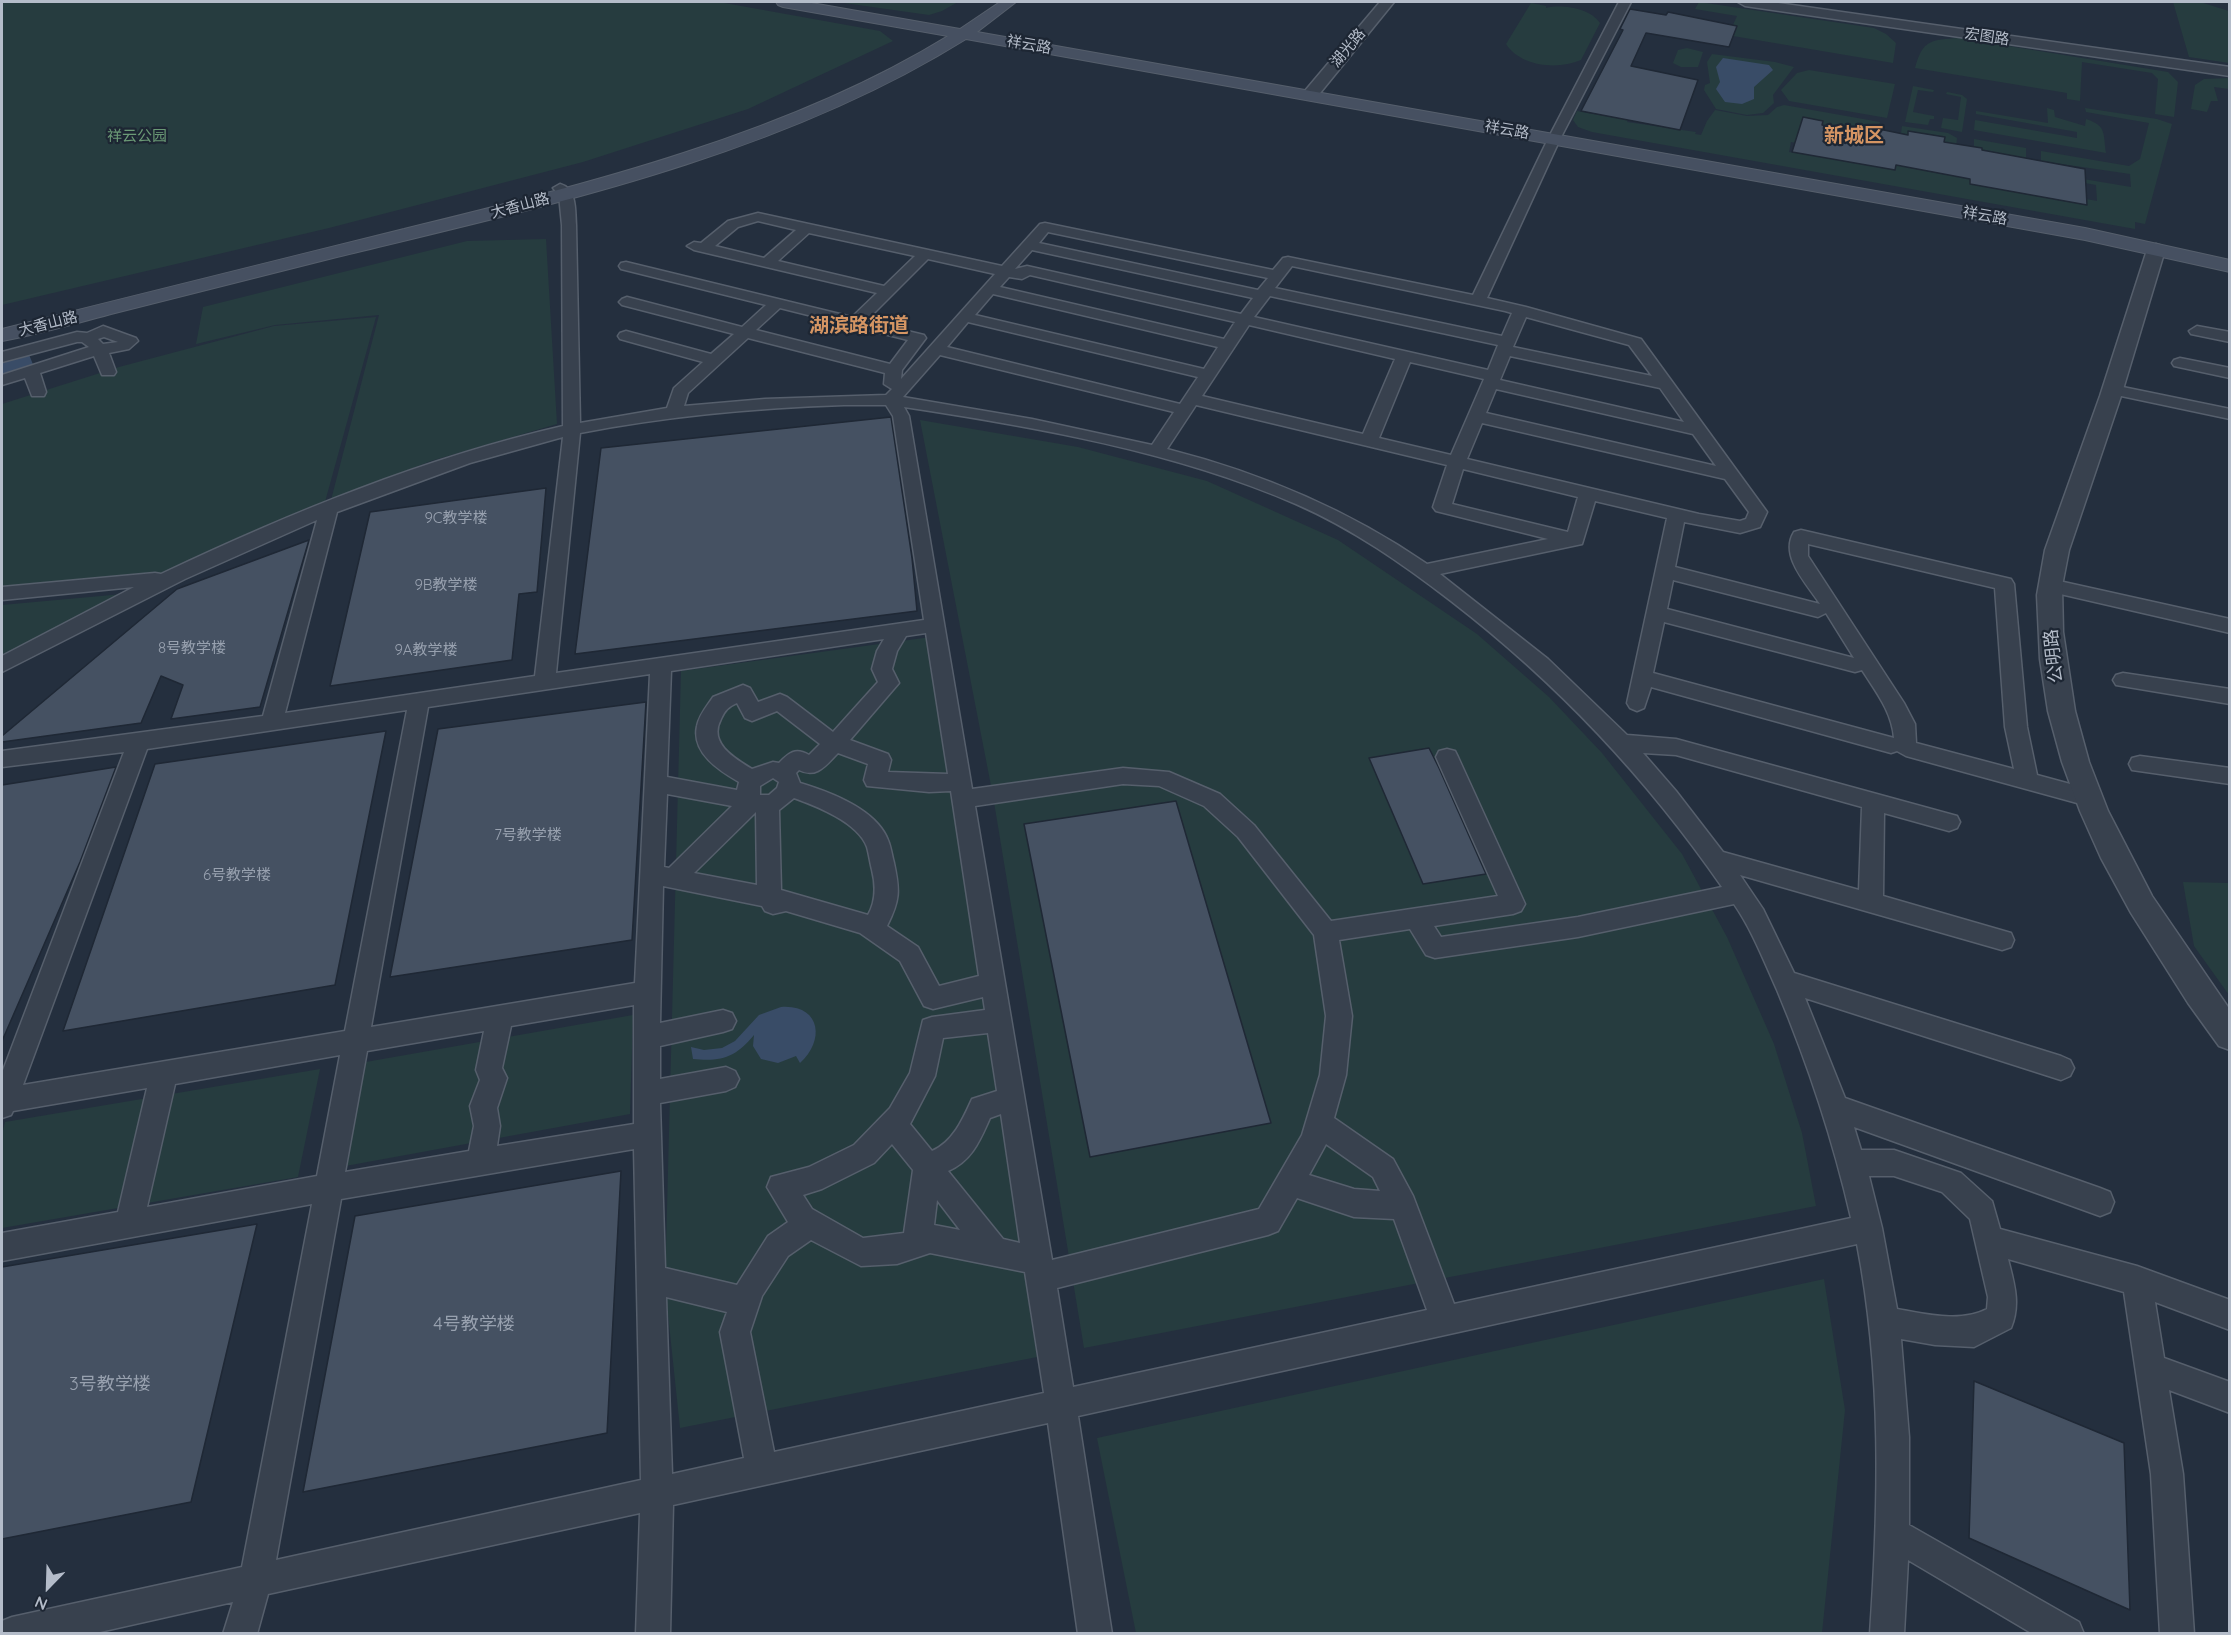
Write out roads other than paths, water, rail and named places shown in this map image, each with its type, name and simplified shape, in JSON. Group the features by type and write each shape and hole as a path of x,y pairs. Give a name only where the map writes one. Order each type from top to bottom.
{"main road":[{"name":"祥云路","path":"783,2 2085,234 2229,266"},
{"name":"大香山路","path":"959,32 993,2"},
{"name":"大香山路","path":"2,335 657,167 768,129 882,78 1010,2"},
{"name":"大香山路","path":"2,328 563,191"}],"street":[{"name":"湖光路","path":"1310,95 1387,2"},
{"path":"1478,301 1554,139 1625,2"},
{"name":"宏图路","path":"1745,2 2229,72"},
{"path":"545,682 572,429 569,225 563,191"},
{"path":"888,291 698,247 733,224 758,217 1006,272 1022,275 1027,270 1245,319 1404,356 1491,380 1699,430"},
{"path":"891,400 1045,227 1268,287 1664,384"},
{"path":"767,262 806,228"},
{"name":"公明路","path":"2157,250 2113,390 2060,542 2050,585 2050,628 2060,705 2088,797 2110,850 2151,924 2229,1036"},
{"path":"855,322 925,254"},
{"path":"936,349 1188,404 1369,441 1740,527 1754,523 1758,512 1635,342 1521,310 1288,261 1245,319 1228,345 1188,404 1157,451"},
{"path":"626,266 918,338 894,370 891,400 901,416 1061,1405 1095,1634"},
{"path":"989,290 1228,345"},
{"path":"627,302 894,370"},
{"path":"675,413 680,391 777,303"},
{"path":"1521,310 1475,416 1442,507 1575,540"},
{"path":"965,317 1208,375"},
{"path":"2197,331 2229,337"},
{"path":"626,336 715,360"},
{"path":"2,380 35,361 94,343 108,372"},
{"path":"1369,441 1404,356"},
{"path":"2,357 35,361"},
{"path":"35,361 38,392"},
{"path":"2180,363 2229,373"},
{"path":"2113,390 2229,414"},
{"path":"2,665 105,610 258,537 441,466 572,429 675,413 777,405 891,400 1062,429 1157,451 1269,486 1333,515 1423,571 1496,626 1544,666 1622,743 1665,790 1756,918 1827,1083 1869,1228 1885,1322 1893,1411 1892,1533 1887,1634"},
{"path":"1475,416 1731,475"},
{"path":"1575,540 1588,493"},
{"path":"272,723 329,508"},
{"path":"1637,703 1677,514"},
{"path":"2027,781 2016,727 2004,584 1801,536 1798,545 1799,556 1894,703 1904,724 1906,748 2027,781 2088,797"},
{"path":"1423,571 1575,540"},
{"path":"1664,571 1818,610"},
{"path":"2,593 171,578"},
{"path":"2050,585 2229,626"},
{"path":"1656,613 1855,665"},
{"path":"2,759 272,723 935,625"},
{"path":"790,773 811,766 889,683 882,669 887,651 900,630"},
{"path":"653,1634 657,1493 647,1134 647,992 663,876 656,784 661,665"},
{"path":"1643,678 1891,746"},
{"path":"2122,680 2229,697"},
{"path":"663,876 857,922 873,929 909,954 933,998 932,1028 922,1076 893,1124 864,1155 812,1180 782,1187 802,1219 810,1224 861,1252 897,1250 930,1239 995,1251 1039,1270 1268,1221 1314,1140 1333,1075 1339,1016 1326,932 1246,831 1212,800 1161,778 1123,776 961,790 929,784 875,780 880,760 834,744 809,729 780,702 752,713 743,693 720,702 707,728 710,747 757,795"},
{"path":"240,1634 256,1580 419,701"},
{"path":"656,784 757,795 780,800 790,773 786,752 809,729"},
{"path":"2,1103 139,742"},
{"path":"1622,743 1676,747 1949,822"},
{"path":"1326,932 1514,904 1447,757"},
{"path":"2140,764 2229,776"},
{"path":"771,901 755,775 772,770 790,773 863,825 877,841 886,880 886,904 873,929"},
{"path":"663,876 757,795"},
{"path":"1871,903 1873,800"},
{"path":"1716,859 2002,940"},
{"path":"1416,918 1435,948 1578,927 1739,893"},
{"path":"1785,981 2061,1068"},
{"path":"933,998 993,984"},
{"path":"2,1103 164,1073 647,992"},
{"path":"481,1162 487,1126 483,1106 489,1096 494,1078 489,1070 500,1016"},
{"path":"932,1028 999,1020"},
{"path":"647,1037 723,1022"},
{"path":"129,1224 164,1073"},
{"path":"647,1092 726,1078"},
{"path":"927,1166 952,1156 970,1133 981,1108 1011,1099"},
{"path":"1834,1107 2100,1202"},
{"path":"1319,1123 1383,1168 1403,1206 1446,1321"},
{"path":"893,1124 995,1251"},
{"path":"2,1247 328,1188 647,1134"},
{"path":"1851,1163 1894,1163 1951,1182 1982,1211 2003,1297 2001,1318 1974,1332 1935,1330 1885,1322"},
{"path":"917,1244 927,1166"},
{"path":"1290,1182 1354,1203 1403,1206"},
{"path":"762,1470 735,1332 750,1288 778,1246 810,1224"},
{"path":"12,1634 1869,1228"},
{"path":"1990,1240 2137,1281 2229,1315"},
{"path":"651,1279 745,1302"},
{"path":"2137,1281 2167,1474 2177,1634"},
{"path":"2151,1368 2229,1398"},
{"path":"1892,1533 2067,1634"}],"water":[{"path":"1723,58 1769,65 1773,70 1754,87 1754,99 1742,104 1725,102 1716,89 1720,82 1716,67"},
{"path":"28,352 34,367 2,378 2,359"},
{"path":"781,1007 804,1011 815,1025 816,1034 813,1044 800,1063 796,1056 778,1063 761,1059 753,1046 754,1035 741,1048 728,1056 712,1060 693,1059 691,1047 704,1050 722,1048 735,1041 759,1015"}],"district":[{"name":"新城区","path":"1854,136"},
{"name":"湖滨路街道","path":"859,326"}],"park label":[{"name":"祥云公园","path":"137,136"}]}
